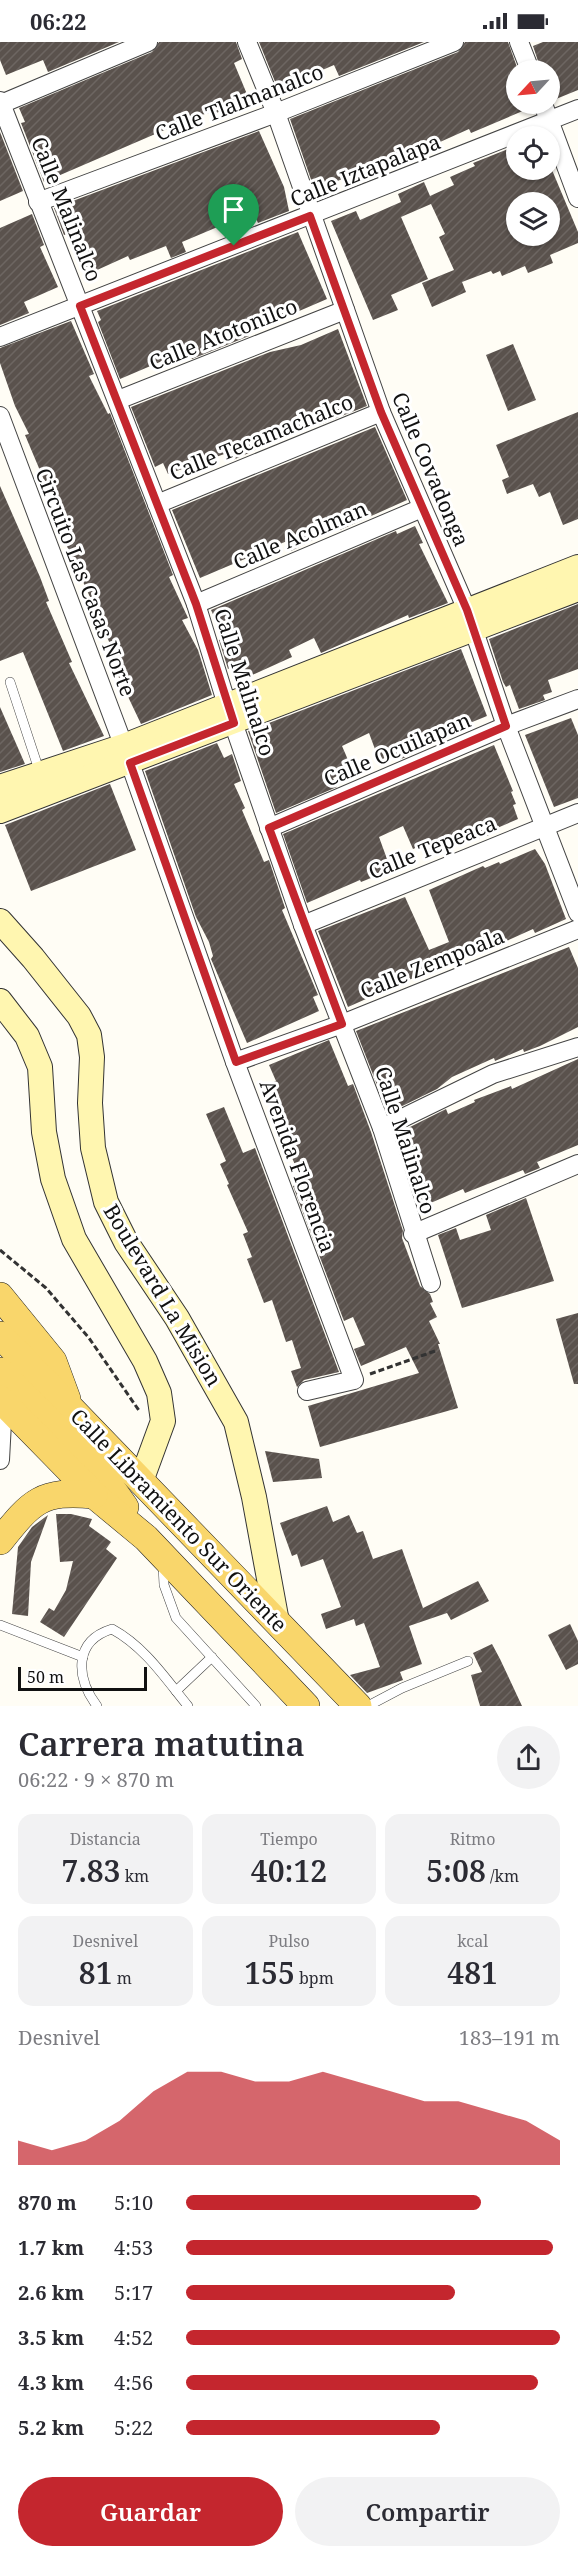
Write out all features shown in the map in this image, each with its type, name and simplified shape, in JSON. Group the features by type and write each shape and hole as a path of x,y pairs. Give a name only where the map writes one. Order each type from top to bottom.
{"main road":[{"path":"0,1296 53,1361 71,1408"},
{"name":"Calle Libramiento Sur Oriente","path":"0,1335 358,1706"},
{"path":"0,1371 99,1485 43,1498 26,1509 0,1541"},
{"name":"Calle Libramiento Sur Oriente","path":"2,1401 99,1485 306,1706"}],"street":[{"path":"1,102 148,42"},
{"name":"Calle Covadonga","path":"247,42 276,113 310,216 381,412 470,620 506,726 578,913"},
{"name":"Calle Tlalmanalco","path":"38,202 276,113 454,42"},
{"path":"519,42 526,60"},
{"name":"Calle Malinalco","path":"1,102 196,604 269,828 303,924 382,1128 431,1283"},
{"name":"Calle Iztapalapa","path":"560,111 578,109"},
{"name":"Calle Iztapalapa","path":"0,337 310,216 541,114"},
{"path":"547,114 578,198"},
{"name":"Calle Atotonilco","path":"118,400 345,310"},
{"name":"Calle Tecamachalco","path":"158,504 381,412"},
{"name":"Circuito Las Casas Norte","path":"0,416 127,755"},
{"name":"Calle Acolman","path":"196,604 422,508"},
{"path":"0,812 127,755 470,620 578,567"},
{"path":"470,620 578,590"},
{"name":"Calle Ocuilapan","path":"269,828 506,726 578,699"},
{"path":"0,787 40,773 127,755"},
{"name":"Avenida Florencia","path":"127,755 236,1062 354,1380"},
{"name":"Calle Tepeaca","path":"303,924 578,813"},
{"name":"Boulevard La Mision","path":"0,921 33,958 78,1016 89,1035 92,1057 90,1103 93,1148 106,1202 126,1242 177,1318 236,1422 254,1497 277,1622"},
{"name":"Calle Zempoala","path":"236,1062 342,1024 578,929"},
{"path":"0,1001 27,1036 40,1067 44,1132 53,1179 74,1239 145,1361 159,1394 163,1421 141,1481"},
{"path":"382,1128 494,1074 578,1047"},
{"path":"414,1234 578,1164"},
{"path":"306,1390 354,1380"},
{"path":"0,1460 2,1401"}],"lane":[{"path":"10,682 40,773"},
{"path":"155,1547 164,1585 176,1618 256,1706"},
{"path":"0,1625 82,1657"},
{"path":"97,1706 87,1693 82,1678 82,1657 88,1643 97,1634 112,1629 130,1639 188,1706"},
{"path":"176,1691 212,1657"},
{"path":"368,1706 402,1688 468,1661"}],"path":[{"path":"0,1250 46,1288 89,1338 158,1438"},
{"path":"354,1380 435,1352"}],"building":[{"path":"0,42 119,42 48,72 43,60 6,75 0,60"},
{"path":"159,42 236,42 242,59 234,63 249,99 214,114 213,112 197,116 44,182 21,123 25,122 19,108 152,52"},
{"path":"259,42 424,42 339,76 334,65 278,89"},
{"path":"465,42 508,42 514,60 506,60 506,114 516,114 471,133 469,129 411,155 409,152 369,172 367,168 315,191 290,119 458,52"},
{"path":"543,42 578,42 578,90 560,97 560,60 538,60 533,46"},
{"path":"259,131 284,187 289,211 258,223 253,212 182,242 186,252 171,258 166,246 130,260 128,256 86,275 70,237 67,234 64,235 54,208"},
{"path":"0,132 23,191 0,201"},
{"path":"506,150 506,180 556,180 578,232 578,243 550,255 553,263 528,273 525,266 502,276 500,271 493,274 491,271 462,282 466,292 432,307 422,283 454,270 439,237 445,234 431,204 401,217 428,279 391,295 398,310 373,320 331,221 356,211 360,220 401,202 398,194 424,182 430,196 454,185 450,177 475,166 473,163"},
{"path":"32,214 44,245 40,247 58,287 24,302 29,313 0,325 0,228"},
{"path":"298,232 327,299 248,333 249,336 192,359 188,350 120,379 98,322 101,320 97,311"},
{"path":"71,321 94,374 89,376 108,414 110,413 173,575 169,577 188,618 182,620 198,650 212,695 141,724 112,663 108,651 112,649 65,542 52,508 55,506 25,435 29,434 15,406 0,363 0,348"},
{"path":"338,329 367,406 319,425 318,422 233,460 230,452 168,474 163,463 155,467 131,407 270,352 301,345"},
{"path":"513,344 536,400 508,411 486,355"},
{"path":"578,412 578,519 563,525 550,492 539,497 533,484 507,494 502,480 509,477 496,445"},
{"path":"375,427 407,500 340,530 339,527 291,551 287,541 200,578 172,510"},
{"path":"0,486 40,577 49,601 46,602 72,662 69,663 104,736 63,751 23,652 0,661"},
{"path":"415,526 423,543 419,544 448,603 409,618 408,615 321,653 314,638 289,650 292,657 239,681 232,667 228,669 219,640 224,638 211,610 396,531 397,534"},
{"path":"578,604 578,669 548,680 552,692 543,695 545,700 519,709 510,685 506,687 503,682 489,639"},
{"path":"461,649 487,716 418,744 421,750 399,760 397,754 379,760 369,733 342,746 352,769 333,778 337,787 276,813 248,731"},
{"path":"0,707 25,764 0,772"},
{"path":"571,718 578,735 578,798 554,807 525,735"},
{"path":"217,743 224,758 232,754 241,781 234,784 245,808 242,810 264,862 269,860 285,908 282,910 318,995 313,997 319,1011 247,1043 211,959 213,956 209,942 196,917 145,771"},
{"path":"494,745 513,791 511,792 516,804 513,805 518,819 488,832 489,835 432,854 427,843 413,849 403,826 379,837 391,870 361,882 360,880 307,903 283,834"},
{"path":"110,784 136,850 31,891 5,825"},
{"path":"535,849 545,864 566,919 535,933 533,929 491,948 456,959 348,1007 318,931 405,897 429,950 449,942 429,890 483,866 485,868 499,862 500,864"},
{"path":"569,947 578,968 578,1027 540,1046 524,1052 523,1049 495,1061 494,1058 452,1077 437,1089 388,1113 356,1031"},
{"path":"329,1040 348,1086 353,1084 371,1132 403,1231 402,1238 420,1286 430,1294 433,1302 430,1303 437,1317 429,1321 440,1344 438,1344 458,1408 320,1447 308,1406 419,1373 406,1347 361,1366 354,1349 365,1345 353,1317 344,1321 293,1186 302,1182 263,1087 276,1081 269,1065"},
{"path":"578,1059 578,1145 537,1162 540,1168 525,1174 523,1170 465,1193 463,1189 419,1208 396,1134 446,1109 448,1114 475,1102 474,1100 511,1086 512,1089"},
{"path":"224,1107 243,1153 255,1148 339,1372 304,1380 297,1387 291,1371 301,1368 292,1340 286,1342 272,1300 264,1303 247,1259 252,1257 243,1234 248,1232 227,1185 229,1184 220,1164 226,1161 206,1114"},
{"path":"526,1198 554,1281 462,1308 438,1235 456,1228 460,1240 491,1230 486,1215"},
{"path":"578,1313 578,1384 574,1384 556,1319"},
{"path":"265,1451 319,1459 322,1478 273,1482"},
{"path":"327,1506 333,1522 349,1515 357,1533 363,1531 373,1559 402,1549 423,1608 478,1581 489,1601 451,1620 447,1613 409,1626 422,1664 400,1672 403,1680 367,1693 350,1675 380,1667 364,1623 356,1626 354,1619 326,1629 321,1614 341,1607 323,1559 301,1567 297,1554 292,1556 280,1523"},
{"path":"56,1514 71,1514 92,1519 89,1526 111,1542 106,1549 117,1558 64,1637 40,1622 49,1608 54,1611 66,1590 73,1561 60,1562"},
{"path":"48,1515 31,1562 28,1616 12,1614 18,1547 32,1527"},
{"path":"570,1624 578,1641 578,1664 566,1670 548,1635"},
{"path":"492,1644 522,1706 480,1706 471,1675 482,1672 473,1653"}],"route":[{"path":"310,216 381,412 467,610 506,726 269,828 342,1024 236,1062 130,763 234,723 196,604 80,306 234,246 310,216"}]}
